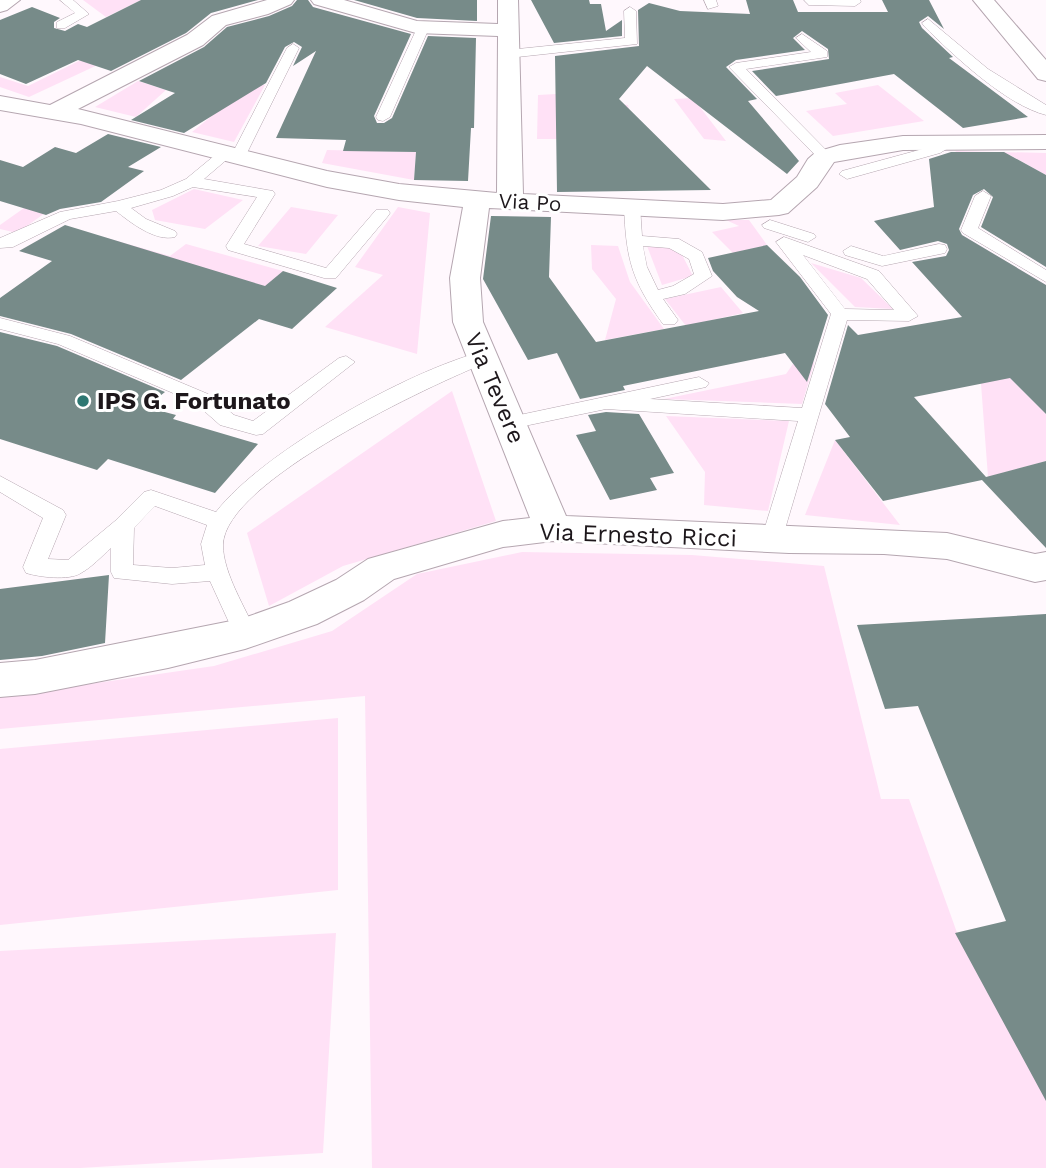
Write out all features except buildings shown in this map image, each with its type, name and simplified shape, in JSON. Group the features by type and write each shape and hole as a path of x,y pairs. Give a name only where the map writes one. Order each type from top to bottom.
{"street":[{"path":"0,6 10,0"},
{"path":"55,112 195,40 238,29 261,10 284,0"},
{"path":"321,0 423,27 508,30"},
{"path":"508,0 510,201"},
{"path":"983,0 1046,74"},
{"name":"Via Po","path":"4,107 55,112 327,179 387,190 477,200 632,206 723,212 764,218 808,181 817,164 825,157"},
{"path":"825,157 904,143 1046,142"},
{"name":"Via Tevere","path":"477,200 465,278 468,322 553,528"},
{"name":"Via Ernesto Ricci","path":"0,680 35,677 115,662 245,634 303,613 349,590 381,569 503,534 553,528 947,546 1035,568 1046,566"}],"lane":[{"path":"61,25 83,14 66,0"},
{"path":"809,1 855,2 854,0"},
{"path":"508,54 632,41 630,11"},
{"path":"928,23 964,59 1009,92 1046,111"},
{"path":"383,117 423,27"},
{"path":"802,38 822,54 736,67 825,157"},
{"path":"0,243 7,243 66,215 142,201 191,181 231,156 293,48"},
{"path":"847,174 935,150 951,142"},
{"path":"191,181 267,194 234,246 330,274 382,213"},
{"path":"984,196 969,230 1046,277"},
{"path":"119,206 140,222 169,234"},
{"path":"632,206 637,270 669,320"},
{"path":"764,218 839,314"},
{"path":"764,218 882,261 939,249"},
{"path":"634,240 673,243 696,256 703,276 679,290 652,297"},
{"path":"785,243 873,275 909,316 839,314"},
{"path":"772,540 839,314"},
{"path":"0,323 76,345 201,398 227,420 256,429 346,362"},
{"path":"245,634 219,572 212,543 219,522 233,504 271,472 324,436 395,395 481,358"},
{"path":"510,423 699,383"},
{"path":"607,403 809,415"},
{"path":"0,483 55,515 34,567 73,568 123,526 151,497 219,522"},
{"path":"123,526 122,572 172,576 219,572"}],"shaded area":[{"path":"83,0 141,0 106,17"},
{"path":"194,20 29,97 0,87 0,77 28,86 87,57"},
{"path":"242,79 265,85 234,142 192,132 213,115"},
{"path":"138,81 166,90 136,117 95,107"},
{"path":"878,85 924,121 833,136 806,111 847,104 835,93"},
{"path":"556,94 628,105 636,139 537,139 538,95"},
{"path":"693,98 726,141 704,139 674,99"},
{"path":"327,150 416,152 414,180 322,163"},
{"path":"955,151 1046,153 1046,175 1010,155 978,166"},
{"path":"194,189 243,200 205,229 155,220 152,210"},
{"path":"41,196 62,201 17,233 0,229 0,225"},
{"path":"291,207 338,215 306,254 258,246"},
{"path":"398,207 430,213 417,354 325,327 383,275 355,267"},
{"path":"726,220 749,220 767,245 733,253 712,232 739,226"},
{"path":"955,231 1046,285 1046,357 1011,379 1046,414 1046,461 988,477 981,384"},
{"path":"100,236 170,256 186,244 283,271 260,291"},
{"path":"591,245 618,246 630,282 664,329 605,340 616,299 592,269"},
{"path":"647,246 679,249 693,276 662,285"},
{"path":"811,263 861,278 893,309 855,307"},
{"path":"721,287 743,313 686,326 665,299"},
{"path":"805,306 814,364 802,404 664,399 786,374 797,358"},
{"path":"452,391 496,521 343,566 269,606 247,533"},
{"path":"666,416 789,421 768,511 704,505 705,472"},
{"path":"835,440 900,525 805,515"},
{"path":"522,552 692,555 824,566 881,799 909,799 960,941 1046,1097 1046,1168 372,1168 365,696 0,729 0,697 214,666 332,631 417,574"},
{"path":"338,718 338,890 0,925 0,749"},
{"path":"336,933 323,1153 80,1168 0,1168 0,951"}],"place":[{"name":"IPS G. Fortunato","path":"83,401"}]}
